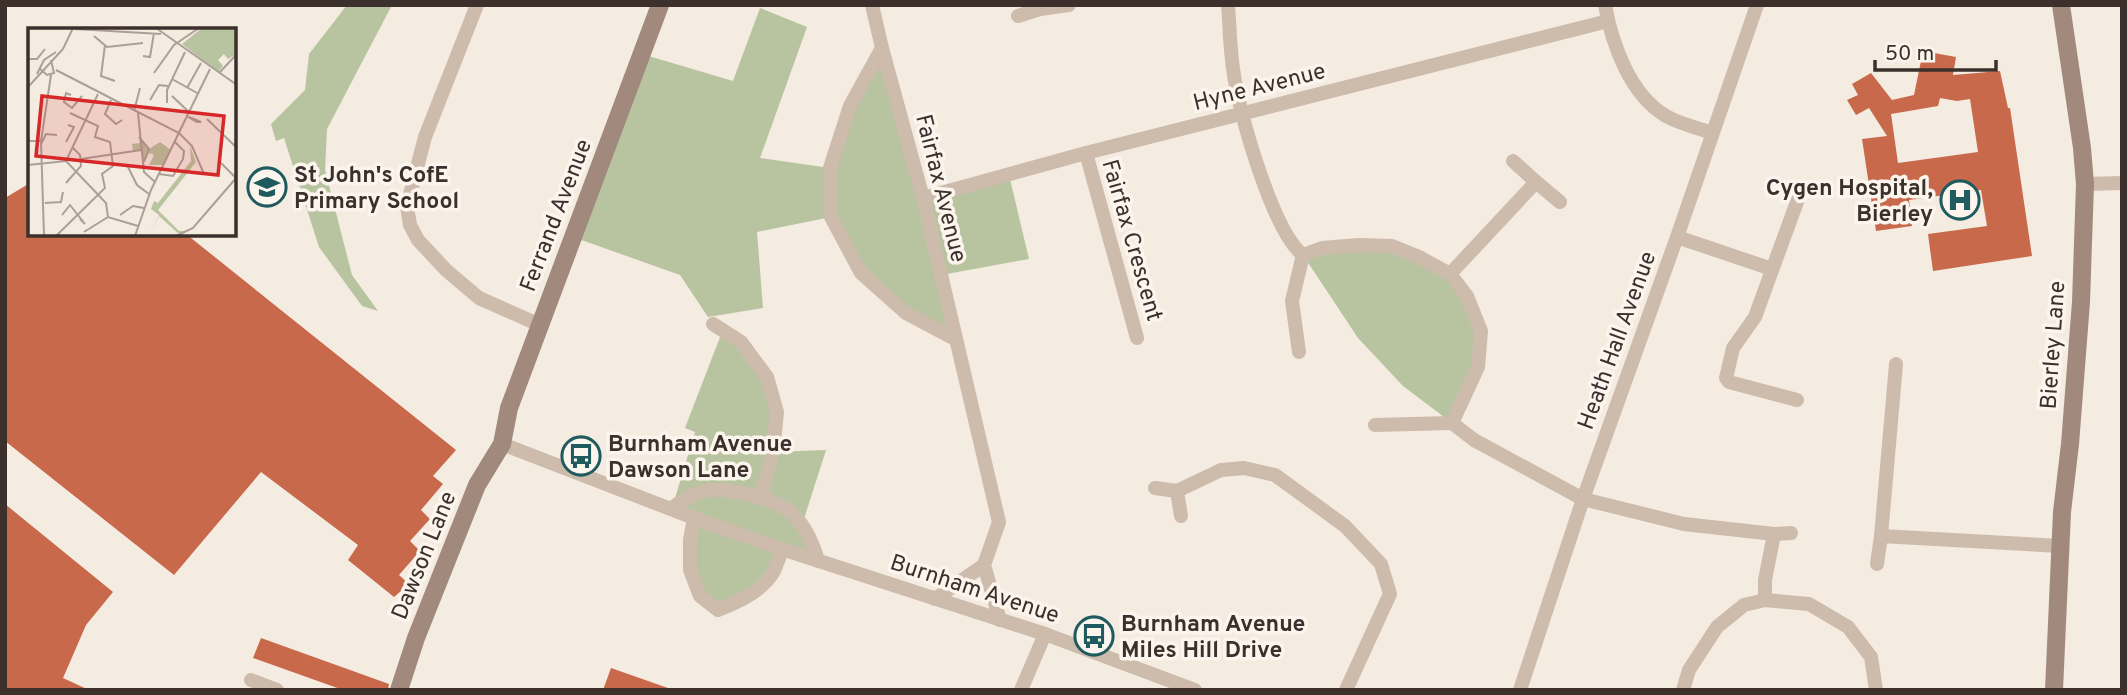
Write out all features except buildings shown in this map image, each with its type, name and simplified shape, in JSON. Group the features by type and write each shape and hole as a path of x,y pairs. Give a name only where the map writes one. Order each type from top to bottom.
{"street":[{"path":"477,5 425,137 407,206 410,225 418,240 446,270 479,298 540,325"},
{"name":"Ferrand Avenue","path":"502,444 509,408 660,5"},
{"name":"Fairfax Avenue","path":"872,5 923,198 999,522 984,565"},
{"path":"1018,16 1040,7 1069,5"},
{"path":"1228,5 1234,78 1243,114 1269,198 1294,248 1303,255"},
{"path":"1605,5 1622,65 1643,96 1666,116 1712,133"},
{"name":"Heath Hall Avenue","path":"1520,690 1583,499 1757,5"},
{"name":"Bierley Lane","path":"2054,690 2060,546 2081,302 2085,184 2061,5"},
{"name":"Hyne Avenue","path":"923,198 1086,153 1608,20"},
{"path":"882,48 850,106 830,168 831,217 861,273 906,313 955,339"},
{"name":"Fairfax Crescent","path":"1086,153 1138,338"},
{"path":"1513,161 1560,202"},
{"path":"1450,274 1536,182"},
{"path":"2085,184 2122,183"},
{"path":"1797,400 1729,382 1726,378 1733,348 1755,317 1798,199"},
{"path":"1677,237 1772,269"},
{"path":"1303,255 1322,248 1392,246 1450,274 1467,296 1481,331 1478,368 1452,423"},
{"path":"1299,352 1292,301 1303,255"},
{"path":"713,324 741,342 767,377 777,412 773,452 760,498"},
{"path":"1877,564 1896,364"},
{"path":"1375,425 1452,423 1474,440 1583,499 1684,524 1774,534 1791,533"},
{"name":"Burnham Avenue","path":"502,444 694,518 1045,634 1191,689"},
{"name":"Dawson Lane","path":"402,689 416,638 477,485 502,444"},
{"path":"1155,488 1177,491 1221,470 1244,468 1275,475 1345,526 1381,564 1390,594 1346,690"},
{"path":"672,508 682,500 708,490 760,498 788,510 802,525 818,561"},
{"path":"1177,491 1181,516"},
{"path":"694,518 690,540 690,570 699,596 718,610 757,590 773,572 782,549"},
{"path":"1765,600 1765,580 1774,534"},
{"path":"1881,536 2060,546"},
{"path":"935,599 984,565 1000,620"},
{"path":"1684,690 1689,670 1717,628 1744,605 1765,600 1809,604 1847,626 1871,657 1876,690"},
{"path":"1021,690 1045,634"},
{"path":"251,680 277,690"}],"green space":[{"path":"347,5 392,5 327,129 325,170 352,275 378,311 362,306 319,247 284,138 276,141 271,124 305,90 309,54"},
{"path":"760,8 807,27 760,158 830,168 882,48 923,198 1009,175 1029,259 941,275 955,339 861,273 831,217 757,232 763,308 708,317 680,275 573,237 642,54 733,81"},
{"path":"1392,246 1450,274 1481,331 1478,367 1452,423 1403,386 1358,338 1303,255"},
{"path":"722,332 767,377 777,412 773,452 826,450 802,525 818,561 782,549 773,572 718,610 690,570 694,518 672,508 695,432 685,428"}],"place":[{"name":"St John's CofE Primary School","path":"267,187"},
{"name":"Cygen Hospital, Bierley","path":"1960,200"},
{"name":"Burnham Avenue Dawson Lane","path":"581,456"},
{"name":"Burnham Avenue Miles Hill Drive","path":"1094,636"}]}
